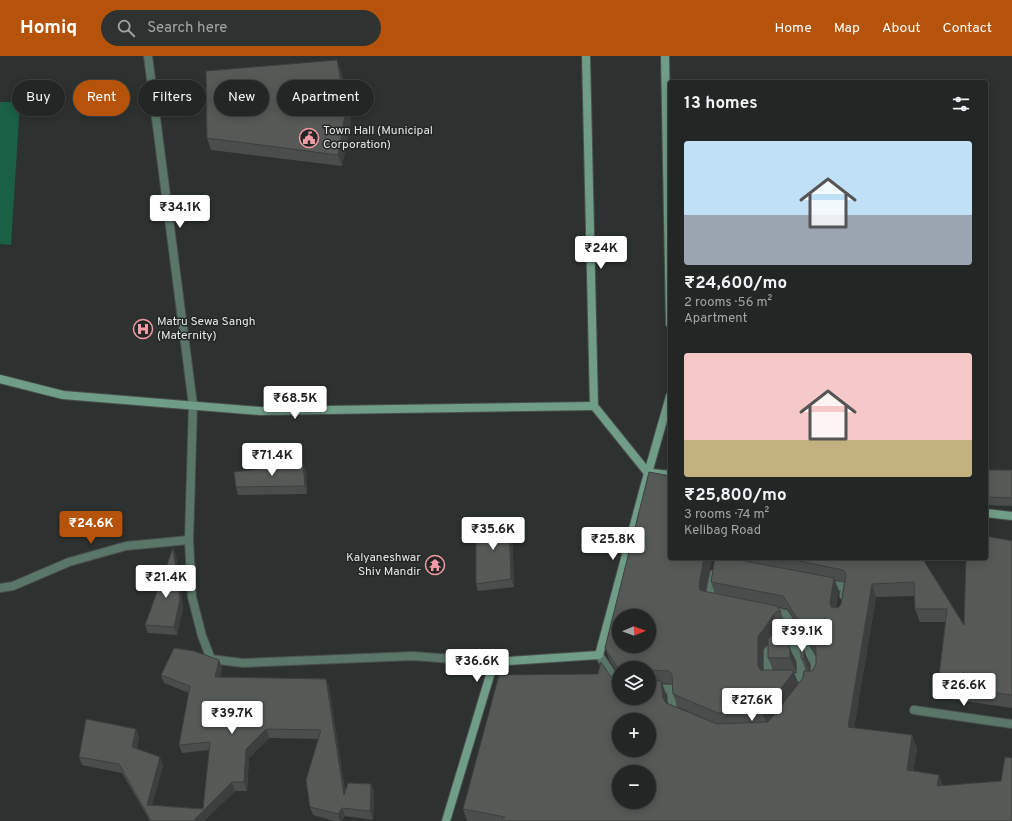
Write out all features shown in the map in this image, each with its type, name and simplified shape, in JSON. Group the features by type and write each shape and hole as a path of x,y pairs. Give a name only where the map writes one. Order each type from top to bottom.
{"street":[{"path":"148,56 193,405 189,540 192,597 202,636 210,659 243,662 412,656 494,662 599,654"},
{"path":"586,56 594,406 648,473 668,475"},
{"path":"665,56 668,217"},
{"path":"0,379 63,395 260,411 594,406"},
{"path":"612,674 599,654 668,403"},
{"path":"988,513 1012,516"},
{"path":"0,588 12,586 70,562 126,546 189,540"},
{"path":"716,562 709,599 717,601"},
{"path":"815,582 845,587 843,602"},
{"path":"763,609 786,614 815,663 814,679 804,680 803,677 768,678 768,651 783,630 785,631 801,661 803,677 803,688 798,694"},
{"path":"446,821 494,662"},
{"path":"656,689 671,690 673,711 687,717"},
{"path":"914,710 1012,724"}],"green space":[{"path":"0,102 12,102 12,116 19,116 11,245 0,244"}],"building":[{"path":"337,60 341,80 277,80 277,116 345,116 338,155 207,138 206,71"},
{"path":"303,463 305,486 236,487 234,472"},
{"path":"988,470 1012,470 1012,498 988,497"},
{"path":"649,472 668,476 668,560 704,560 699,585 700,590 777,606 781,612 778,611 774,614 758,636 758,665 760,670 793,670 793,673 762,712 718,713 673,694 672,675 669,671 656,670 656,661 613,661 605,648 612,620 612,653 656,653 656,609 615,609"},
{"path":"476,519 509,520 511,579 476,584"},
{"path":"988,536 1012,541 1012,695 938,685 947,609 915,609 914,582 872,584 848,727 912,735 907,770 939,775 937,786 1001,781 1005,757 1012,758 1012,821 501,821 505,817 463,809 499,675 598,674 601,662 612,677 612,705 656,705 656,681 661,681 663,698 666,703 717,724 768,722 803,678 804,671 812,671 814,668 816,664 816,650 783,596 711,582 715,560 740,560 834,578 830,602 831,607 835,608 839,607 841,604 846,575 845,572 843,570 795,560 923,560 964,625 966,560 988,560"},
{"path":"173,548 180,600 174,627 145,625"},
{"path":"778,626 790,648 790,658 768,658 768,639"},
{"path":"801,645 804,650 804,659 801,658"},
{"path":"174,648 194,651 219,660 215,677 326,679 344,795 348,783 371,784 370,811 342,808 338,814 310,807 306,780 321,730 266,729 246,749 244,782 232,782 193,821 151,821 119,764 79,757 86,719 136,729 132,747 160,757 147,805 203,809 210,742 179,745 190,686 161,675"}],"place":[{"name":"Town Hall (Municipal Corporation)","path":"309,138"},
{"name":"Matru Sewa Sangh (Maternity)","path":"143,329"},
{"name":"Kalyaneshwar Shiv Mandir","path":"435,565"}]}
